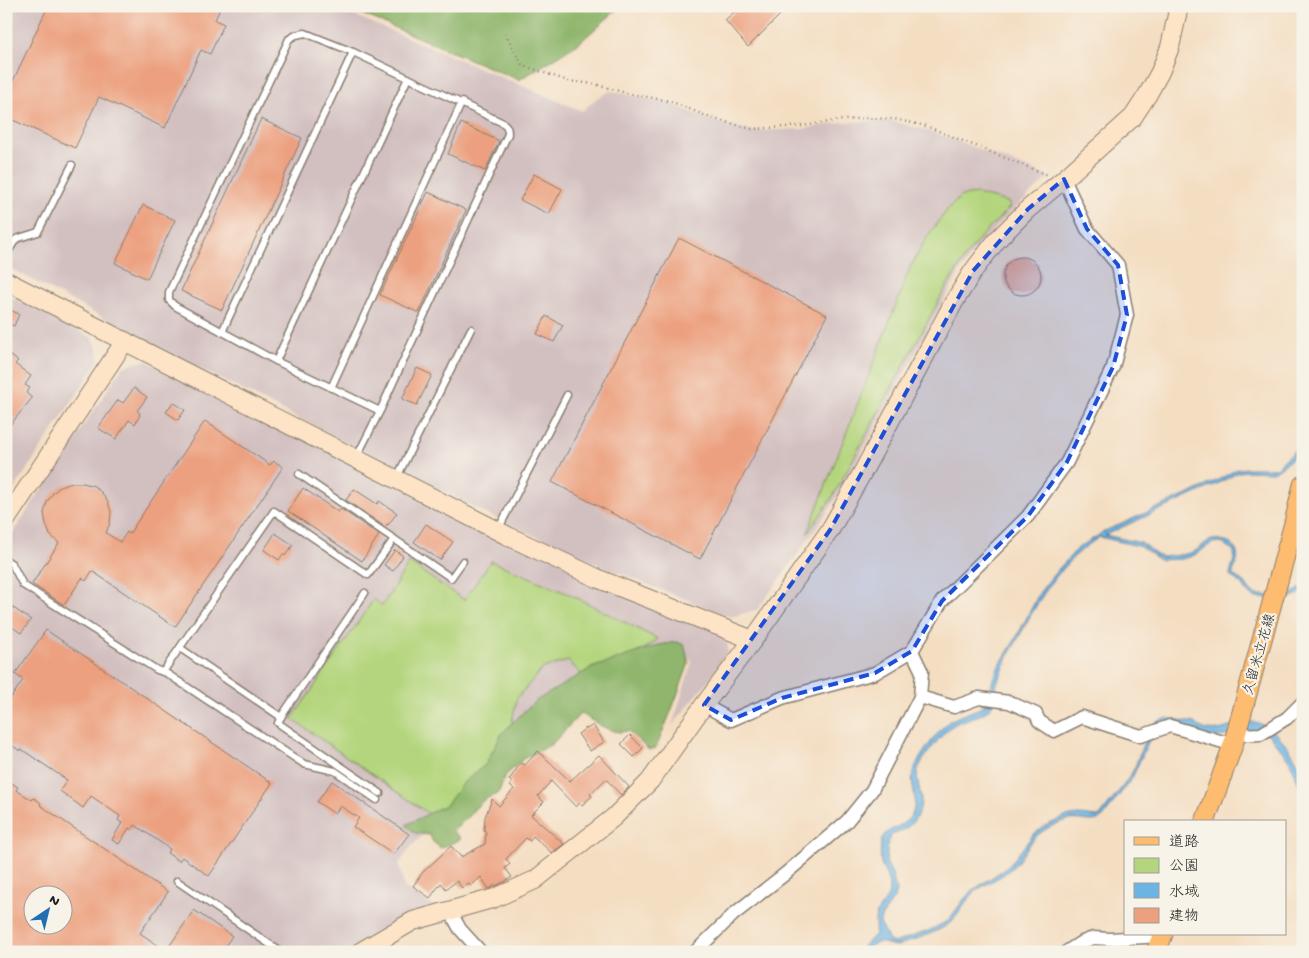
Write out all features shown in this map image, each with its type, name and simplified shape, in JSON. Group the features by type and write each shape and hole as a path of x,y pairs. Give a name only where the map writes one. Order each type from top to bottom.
{"main road":[{"name":"久留米立花線","path":"1206,820 1234,740 1303,485"}],"street":[{"path":"360,952 413,921 495,898 535,880 614,817 650,781 753,640 830,530 954,302 973,271 997,240 1059,178 1133,117 1160,72 1170,47 1179,6"},
{"path":"704,705 731,720 782,698 875,673 912,651 942,602 1028,516 1067,462 1113,367 1127,315 1118,265 1087,229 1059,178"},
{"path":"6,281 497,531 599,579 753,640"},
{"path":"6,520 125,341"},
{"path":"695,952 734,914 785,874 847,821 872,790 920,697 922,672 912,651"},
{"path":"920,697 954,707 979,698 1009,702 1036,714 1039,721 1054,731 1082,717 1141,736 1170,726 1234,740 1262,734 1287,718 1303,702"},
{"path":"450,911 460,929 481,952"},
{"path":"1066,952 1080,943 1093,938 1161,941"}],"lane":[{"path":"356,458 380,411 508,134 508,129 501,122 462,102 353,52 305,33 289,39 169,292 169,300 176,306 276,361 380,411"},
{"path":"222,332 353,52"},
{"path":"276,361 408,78"},
{"path":"331,388 462,102"},
{"path":"6,256 16,239 38,232 72,165"},
{"path":"396,479 472,329"},
{"path":"497,531 567,395"},
{"path":"299,474 451,578 463,561"},
{"path":"164,672 274,511 368,575 394,539"},
{"path":"6,560 12,564 23,585 157,670 164,672 304,764 335,771 379,796 278,723 365,593"},
{"path":"180,648 281,717"},
{"path":"177,881 281,952"}],"path":[{"path":"505,33 522,65 568,81 594,84 626,93 670,101 710,118 752,129 802,126 865,118 894,119 926,126 1059,178"}],"highlighted area":[{"path":"1064,179 1087,229 1118,265 1127,315 1113,367 1067,462 1028,516 942,601 912,651 875,673 782,698 731,720 704,705 830,530 973,271 1028,209"}],"shaded area":[{"path":"6,6 332,6 582,111 597,98 611,91 669,103 710,120 753,131 803,129 844,122 891,121 953,139 1049,177 992,232 973,253 959,273 838,496 758,609 730,617 584,559 489,515 181,359 6,266"},
{"path":"6,294 91,337 98,350 99,359 6,501"},
{"path":"144,360 721,635 728,645 727,657 672,726 692,662 684,651 657,655 433,825 410,848 399,864 404,887 435,907 396,921 366,938 348,952 6,952 6,543 122,368"}],"green space":[{"path":"343,6 621,6 578,44 519,80"},
{"path":"977,194 1008,202 1010,207 980,238 944,291 832,498 807,534 910,268 928,235 948,209 961,196"},
{"path":"491,561 571,595 658,639 651,645 628,657 593,685 568,661 543,668 517,698 511,726 488,776 432,816 292,719 374,599 382,606 409,563 464,600"},
{"path":"677,642 684,645 689,663 656,748 649,750 628,731 610,730 581,713 552,744 523,759 505,776 498,794 484,800 452,830 461,839 441,848 433,842 430,835 415,833 406,825 447,804 463,783 486,764 502,733 534,702 591,668 659,645"}],"water":[{"path":"1303,442 1303,446 1289,461 1274,472 1239,472 1105,535 1141,543 1157,555 1163,557 1193,552 1211,540 1225,541 1237,553 1233,575 1244,582 1251,592 1257,595 1287,595 1303,586 1303,590 1289,598 1256,598 1249,594 1242,584 1230,576 1234,552 1222,544 1212,543 1195,555 1186,558 1161,560 1142,547 1100,537 1086,546 1063,568 1044,593 1008,656 997,683 990,708 982,714 956,723 948,729 921,763 917,775 921,797 919,813 908,827 891,835 888,843 886,862 892,874 896,890 894,898 881,918 880,923 889,941 894,943 928,931 948,921 973,890 1009,866 1033,835 1045,826 1065,817 1078,815 1100,816 1134,769 1151,727 1158,721 1174,719 1192,722 1204,729 1213,731 1249,722 1267,727 1284,741 1301,770 1303,794 1289,760 1269,734 1247,730 1225,736 1212,737 1155,727 1132,778 1103,817 1096,821 1066,821 1042,832 1035,838 1013,867 977,890 954,919 939,930 897,946 879,943 873,944 865,951 858,952 875,934 876,915 888,896 888,882 881,863 881,843 885,834 905,822 912,814 915,804 912,778 918,761 946,724 985,705 999,666 1040,592 1055,573 1078,548 1107,530 1189,494 1237,469 1276,468"}],"building":[{"path":"48,6 221,6 215,20 224,24 210,54 201,50 165,128 99,97 75,148 6,117 6,96"},
{"path":"741,6 789,6 748,47 725,20"},
{"path":"261,119 302,138 222,310 181,291"},
{"path":"461,123 499,141 485,171 448,154"},
{"path":"534,174 562,189 549,214 520,200"},
{"path":"428,192 466,210 419,313 380,295"},
{"path":"143,205 175,220 147,279 115,263"},
{"path":"679,238 827,315 700,559 552,482"},
{"path":"1022,257 1036,262 1041,276 1036,290 1022,295 1008,290 1003,276 1008,262"},
{"path":"6,308 19,314 14,326 6,322"},
{"path":"546,316 563,325 554,342 537,334"},
{"path":"6,352 18,361 15,364 31,376 25,385 30,388 26,393 32,398 6,430"},
{"path":"417,368 432,375 417,405 402,399"},
{"path":"134,388 147,397 137,411 140,415 135,424 129,420 116,439 98,428 118,400 123,403"},
{"path":"173,402 185,410 178,420 166,412"},
{"path":"205,421 270,465 274,461 283,467 175,627 92,571 86,581 82,578 64,605 32,584 59,543 50,535 44,513 47,502 53,493 61,486 72,483 94,486 108,502 111,512 110,523 106,533 120,542 127,532 129,534"},
{"path":"303,488 338,512 341,509 379,535 362,561 288,511"},
{"path":"354,489 377,504 379,501 397,513 388,525 385,527 346,500"},
{"path":"426,524 453,542 440,560 414,542"},
{"path":"275,533 293,545 285,556 283,554 279,560 264,550"},
{"path":"395,550 403,556 393,571 384,565"},
{"path":"6,603 31,620 21,633 6,623"},
{"path":"46,630 272,783 209,876 182,857 179,861 167,853 170,849 135,825 132,830 129,828 119,844 112,840 122,823 118,820 120,816 91,796 83,808 60,791 67,780 6,741 6,705 23,680 15,674"},
{"path":"593,725 604,742 590,751 578,734"},
{"path":"630,735 643,748 634,757 621,744"},
{"path":"538,751 570,781 599,755 629,787 621,795 606,779 590,794 592,796 582,805 580,803 576,807 551,781 538,796 544,802 531,815 564,844 552,853 533,836 530,841 526,838 506,859 510,864 505,868 512,877 489,889 481,877 471,886 469,884 462,888 457,881 446,889 441,883 430,898 413,886 423,872 451,846 461,857 485,844 485,817 492,799 499,806 514,789 510,786 512,782 509,780 521,763 525,765"},
{"path":"332,781 409,834 394,854 353,827 359,818 340,806 335,814 317,802"},
{"path":"10,782 18,787 16,790 32,800 34,798 41,803 40,805 168,892 140,933 166,951 194,910 232,936 221,952 6,952 6,783 8,785"}]}
